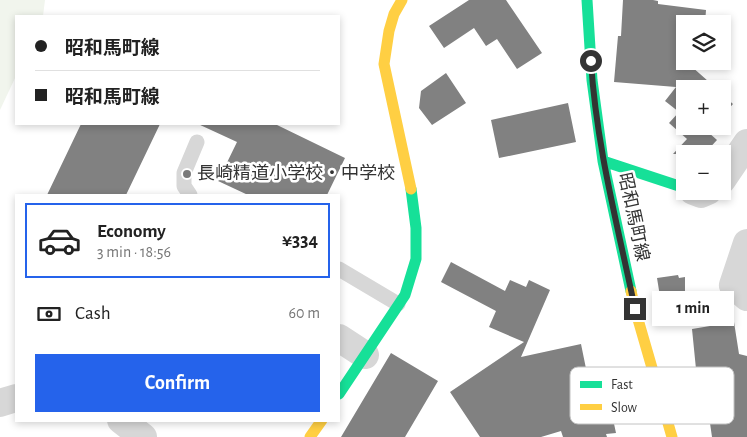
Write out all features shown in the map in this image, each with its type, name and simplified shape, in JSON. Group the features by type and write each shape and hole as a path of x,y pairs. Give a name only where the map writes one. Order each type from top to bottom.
{"street":[{"path":"340,392 404,295 416,259 416,228 412,195 384,64 384,49 396,8 402,0"},
{"name":"昭和馬町線","path":"588,0 592,80 603,160 635,309 651,367"},
{"path":"731,167 747,143"},
{"path":"603,160 676,185"},
{"path":"747,243 734,285 747,297"},
{"path":"340,339 365,355"},
{"path":"0,404 15,398"},
{"path":"310,437 321,422"},
{"name":"昭和馬町線","path":"668,424 672,437"}],"lane":[{"path":"189,194 184,186 184,173 197,142"},
{"path":"340,270 398,304"}],"shaded area":[{"path":"0,0 45,0 43,15 15,15 15,78 0,110"}],"building":[{"path":"469,0 506,0 542,53 517,69 497,39 486,46 474,28 444,48 429,26"},
{"path":"623,0 653,0 658,1 658,4 706,10 706,15 676,15 676,70 696,70 707,80 676,80 676,87 614,82 618,36 621,36"},
{"path":"446,73 466,103 432,125 419,108 421,91"},
{"path":"676,87 676,110 665,101"},
{"path":"568,103 576,142 499,158 491,120"},
{"path":"676,115 676,129 669,123"},
{"path":"81,125 160,125 126,194 47,194"},
{"path":"200,125 277,125 345,158 327,194 246,194 218,181 237,142"},
{"path":"682,135 711,135 717,140 712,145 681,145 687,139"},
{"path":"451,262 505,291 510,280 526,287 529,280 550,290 521,357 581,344 586,367 570,367 570,424 614,424 616,433 606,434 607,437 563,437 561,431 541,437 480,437 450,392 524,342 489,327 496,311 441,282"},
{"path":"678,275 679,278 685,277 685,312 663,315 657,278"},
{"path":"734,322 739,354 747,356 747,437 712,437 710,424 734,424 734,367 696,367 692,329"},
{"path":"391,353 438,381 405,437 341,437"}],"traffic: fast":[{"path":"587,0 592,80 603,161 631,291"},
{"path":"603,161 676,185"},
{"path":"340,392 405,295 416,259 416,228 411,189"}],"traffic: slow":[{"path":"402,0 394,14 389,31 384,64 411,189"},
{"path":"631,291 652,367"},
{"path":"310,437 321,422"},
{"path":"668,424 672,437"}],"place":[{"name":"長崎精道小学校・中学校","path":"187,174"}],"route":[{"path":"591,61 603,160 635,309"}]}
